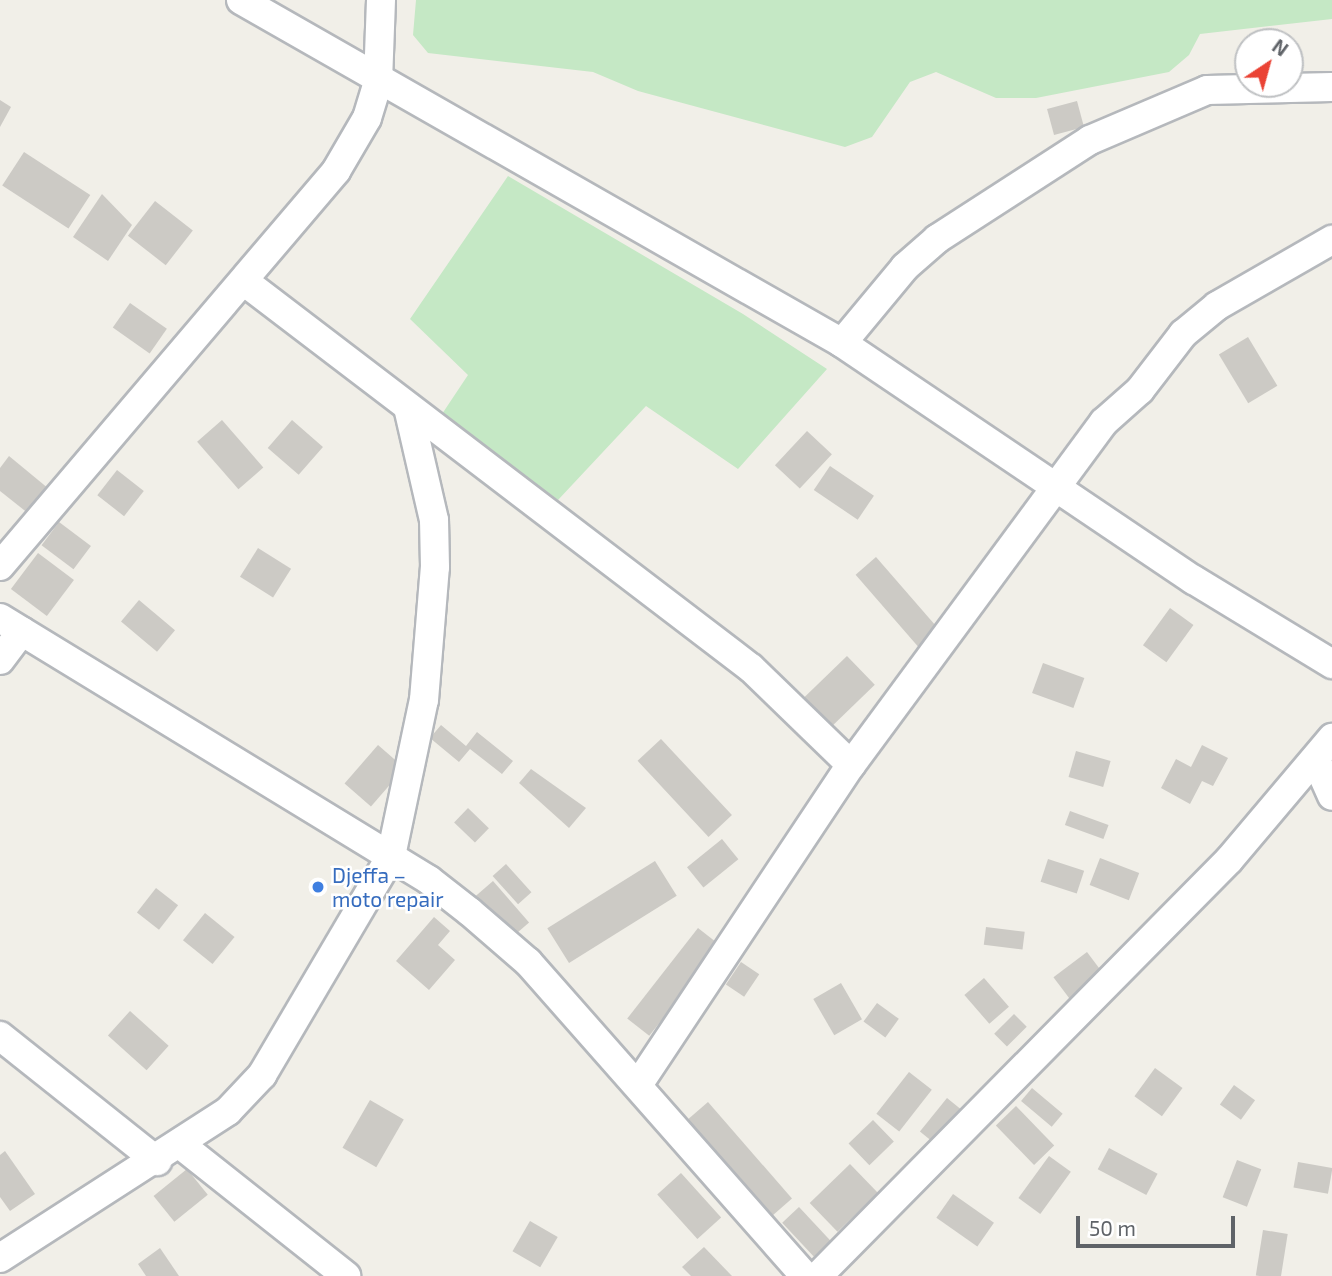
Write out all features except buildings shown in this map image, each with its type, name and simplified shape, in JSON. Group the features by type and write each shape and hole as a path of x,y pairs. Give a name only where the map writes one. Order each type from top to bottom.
{"street":[{"path":"241,0 378,82 842,343 1194,580 1332,664"},
{"path":"0,566 245,282 336,171 367,118 378,82 381,0"},
{"path":"842,343 905,267 937,239 1090,140 1207,90 1332,87"},
{"path":"638,1085 851,765 1059,487 1104,422 1140,390 1183,334 1217,306 1332,240"},
{"path":"245,282 741,659 851,765"},
{"path":"0,1258 157,1161 228,1111 262,1075 391,856 424,700 435,567 434,520 408,407"},
{"path":"0,660 11,625 391,856 439,888 528,962 805,1276"},
{"path":"1324,749 1332,796"},
{"path":"818,1276 1064,1032 1324,749"},
{"path":"0,1036 157,1161"},
{"path":"181,1145 346,1276"},
{"path":"0,1264 15,1276"}],"green space":[{"path":"416,0 1332,0 1332,19 1234,28 1234,30 1200,34 1189,55 1169,72 1036,98 996,98 936,72 910,82 872,137 845,147 638,91 593,72 428,53 413,35"},
{"path":"508,176 743,314 827,369 738,469 646,406 558,500 440,417 468,375 410,319"}],"place":[{"name":"Djeffa – moto repair","path":"318,887"}]}
